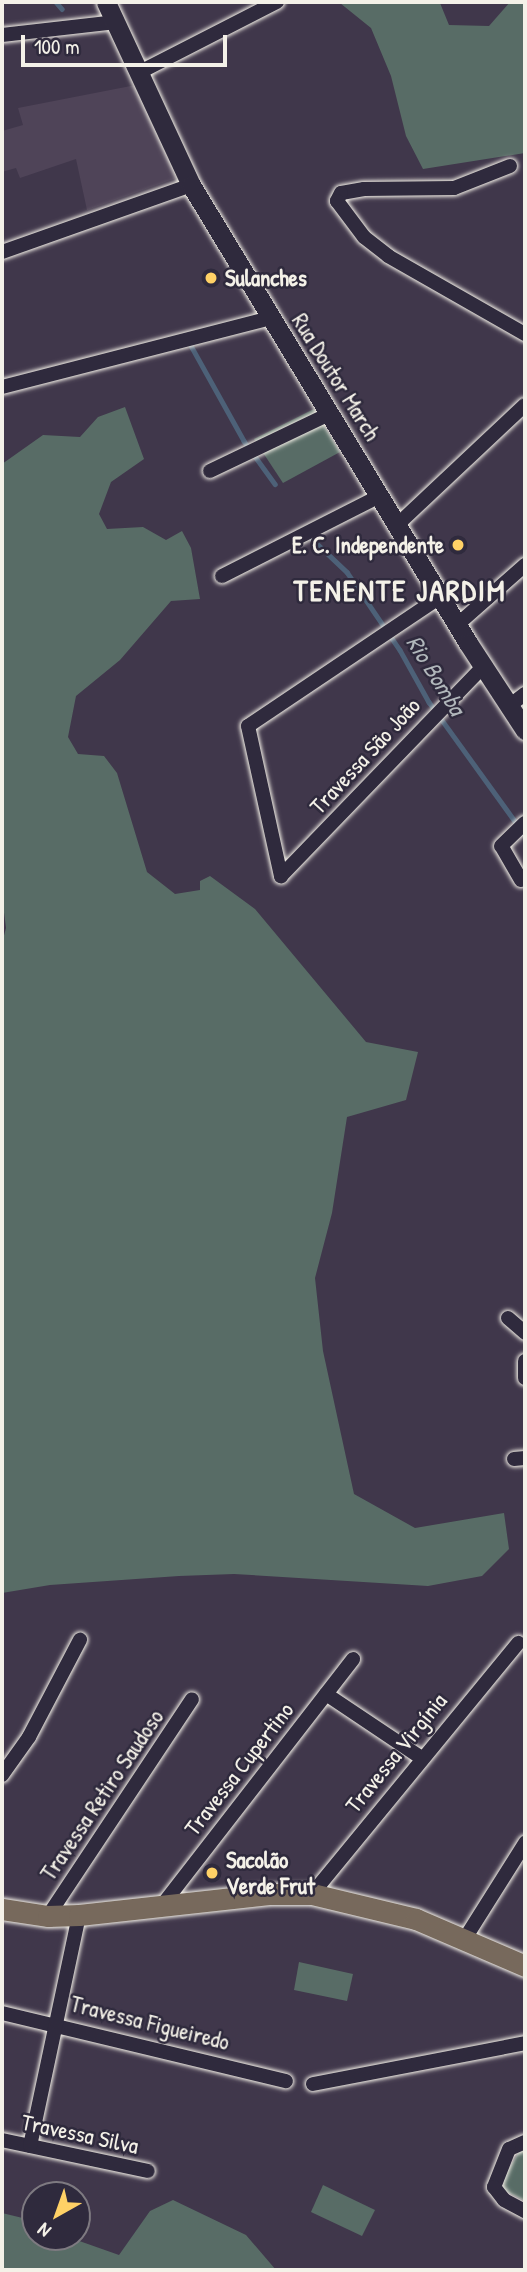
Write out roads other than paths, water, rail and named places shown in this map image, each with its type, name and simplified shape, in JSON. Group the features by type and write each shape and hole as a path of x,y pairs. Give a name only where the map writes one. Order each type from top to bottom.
{"main road":[{"name":"Rua Doutor March","path":"106,2 191,185 457,625 525,730"},
{"path":"2,1909 48,1916 79,1915 270,1894 312,1894 367,1904 525,1966"}],"street":[{"path":"140,72 277,2"},
{"path":"2,35 116,22"},
{"path":"510,166 454,188 364,189 341,193 337,201 364,237 388,256 525,334"},
{"path":"2,252 191,185"},
{"path":"2,387 271,318"},
{"path":"397,525 525,405"},
{"path":"210,471 251,448 331,413"},
{"path":"222,576 380,496"},
{"path":"457,625 525,565"},
{"name":"Travessa São João","path":"440,597 247,726 281,876 483,667"},
{"path":"509,706 525,694"},
{"path":"521,880 501,843 525,823"},
{"path":"508,1318 525,1333"},
{"path":"525,1361 525,1378"},
{"path":"2,1774 29,1737 80,1640"},
{"name":"Travessa Virgínia","path":"312,1894 420,1757 518,1643"},
{"name":"Travessa Cupertino","path":"160,1908 353,1658"},
{"path":"326,1694 420,1757"},
{"name":"Travessa Retiro Saudoso","path":"48,1916 192,1699"},
{"path":"464,1940 525,1843"},
{"path":"30,2146 53,2023 79,1915"},
{"name":"Travessa Figueiredo","path":"2,2013 53,2023 286,2081"},
{"path":"313,2084 525,2043"},
{"name":"Travessa Silva","path":"2,2140 148,2171"},
{"path":"525,2142 509,2149 494,2187 504,2200 525,2211"}],"waterway":[{"name":"Rio Bomba","path":"56,2 62,9"},
{"name":"Rio Bomba","path":"189,342 244,441 275,484"},
{"name":"Rio Bomba","path":"311,538 347,572 400,650 429,702 525,835"}],"place":[{"name":"Sulanches","path":"211,278"},
{"name":"E. C. Independente","path":"458,545"},
{"name":"Sacolão Verde Frut","path":"212,1873"}],"district":[{"name":"TENENTE JARDIM","path":"400,590"}]}
